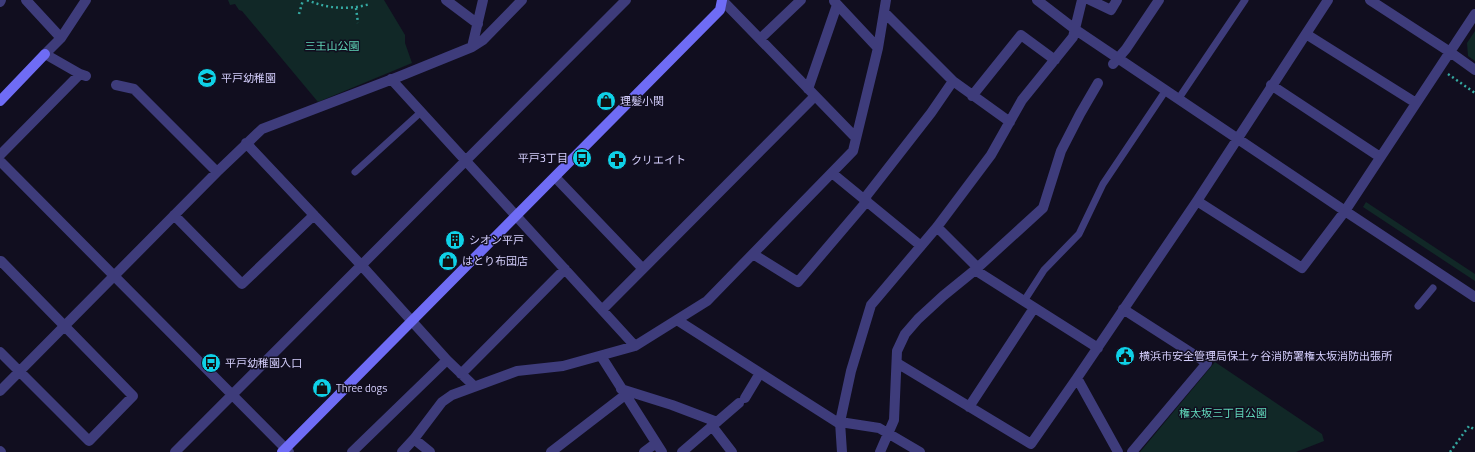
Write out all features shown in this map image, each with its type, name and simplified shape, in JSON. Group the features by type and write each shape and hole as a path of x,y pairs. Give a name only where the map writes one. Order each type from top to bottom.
{"street":[{"path":"26,0 61,38"},
{"path":"0,101 61,38 86,0"},
{"path":"446,0 478,24"},
{"path":"472,47 483,0"},
{"path":"0,391 246,142 262,129 472,47 483,40 522,0"},
{"path":"175,452 626,0"},
{"path":"722,0 856,138"},
{"path":"0,161 232,394 285,451 720,10 722,0"},
{"path":"760,39 801,0"},
{"path":"402,452 414,439 442,402 452,395 517,371 563,366 635,346 707,301 853,151 878,48 886,0"},
{"path":"1037,0 1116,61 1179,98 1344,211 1475,296"},
{"path":"841,451 840,423 851,371 871,305 937,227 991,155 1022,100 1073,37 1076,30 1082,0"},
{"path":"1090,0 1111,10 1117,0"},
{"path":"1116,61 1159,0"},
{"path":"897,363 1031,444 1124,310 1197,201 1271,85 1328,0"},
{"path":"1370,0 1475,70"},
{"path":"808,88 835,2 878,48"},
{"path":"884,12 953,81 1010,122"},
{"path":"1197,201 1302,268 1344,211 1475,14"},
{"path":"1306,34 1416,103"},
{"path":"972,96 1020,35 1055,60"},
{"path":"0,155 83,75 45,54"},
{"path":"391,79 635,346"},
{"path":"753,254 798,282 866,200 953,81"},
{"path":"880,452 894,420 897,350 905,334 923,314 1043,208 1061,151 1098,83"},
{"path":"116,84 134,89 217,172"},
{"path":"1271,85 1380,156"},
{"path":"602,310 815,96"},
{"path":"246,142 362,266 447,360 474,386"},
{"path":"832,173 922,246"},
{"path":"555,177 643,269"},
{"path":"174,215 242,284 314,215"},
{"path":"937,227 976,268 1034,308 1098,348"},
{"path":"0,263 1,261 133,396 90,441 0,352"},
{"path":"461,374 565,269"},
{"path":"969,407 1034,308"},
{"path":"1124,310 1207,363 1132,452"},
{"path":"677,320 840,423 879,428 920,452"},
{"path":"601,356 662,452"},
{"path":"352,452 447,360"},
{"path":"682,452 742,400 760,373"},
{"path":"1077,378 1118,452"},
{"path":"623,392 672,404 715,424 732,452"},
{"path":"551,452 623,392"},
{"path":"414,439 430,452"},
{"path":"644,452 656,443"}],"lane":[{"path":"1179,98 1245,0"},
{"path":"1024,301 1044,270 1079,234 1103,184 1166,90"},
{"path":"355,172 421,112"},
{"path":"1418,306 1433,288"}],"path":[{"path":"299,14 303,0"},
{"path":"307,0 328,6 356,8 370,4"},
{"path":"356,8 358,23"},
{"path":"1439,68 1475,93"},
{"path":"1450,452 1468,426 1475,430"}],"green space":[{"name":"三王山公園","path":"228,0 384,0 405,35 405,43 412,63 318,102 242,11 239,10 235,4 230,5"},
{"path":"1475,31 1475,61 1468,56 1467,43"},
{"path":"1366,202 1475,274 1475,281 1363,207"},
{"name":"権太坂三丁目公園","path":"1215,362 1322,434 1324,441 1296,452 1140,452"}],"place":[{"name":"平戸幼稚園","path":"207,78"},
{"name":"理髪小関","path":"606,101"},
{"name":"平戸3丁目","path":"582,158"},
{"name":"クリエイト","path":"617,160"},
{"name":"シオン平戸","path":"455,240"},
{"name":"はとり布団店","path":"448,261"},
{"name":"横浜市安全管理局保土ヶ谷消防署権太坂消防出張所","path":"1125,356"},
{"name":"平戸幼稚園入口","path":"211,363"},
{"name":"Three dogs","path":"322,388"}]}
